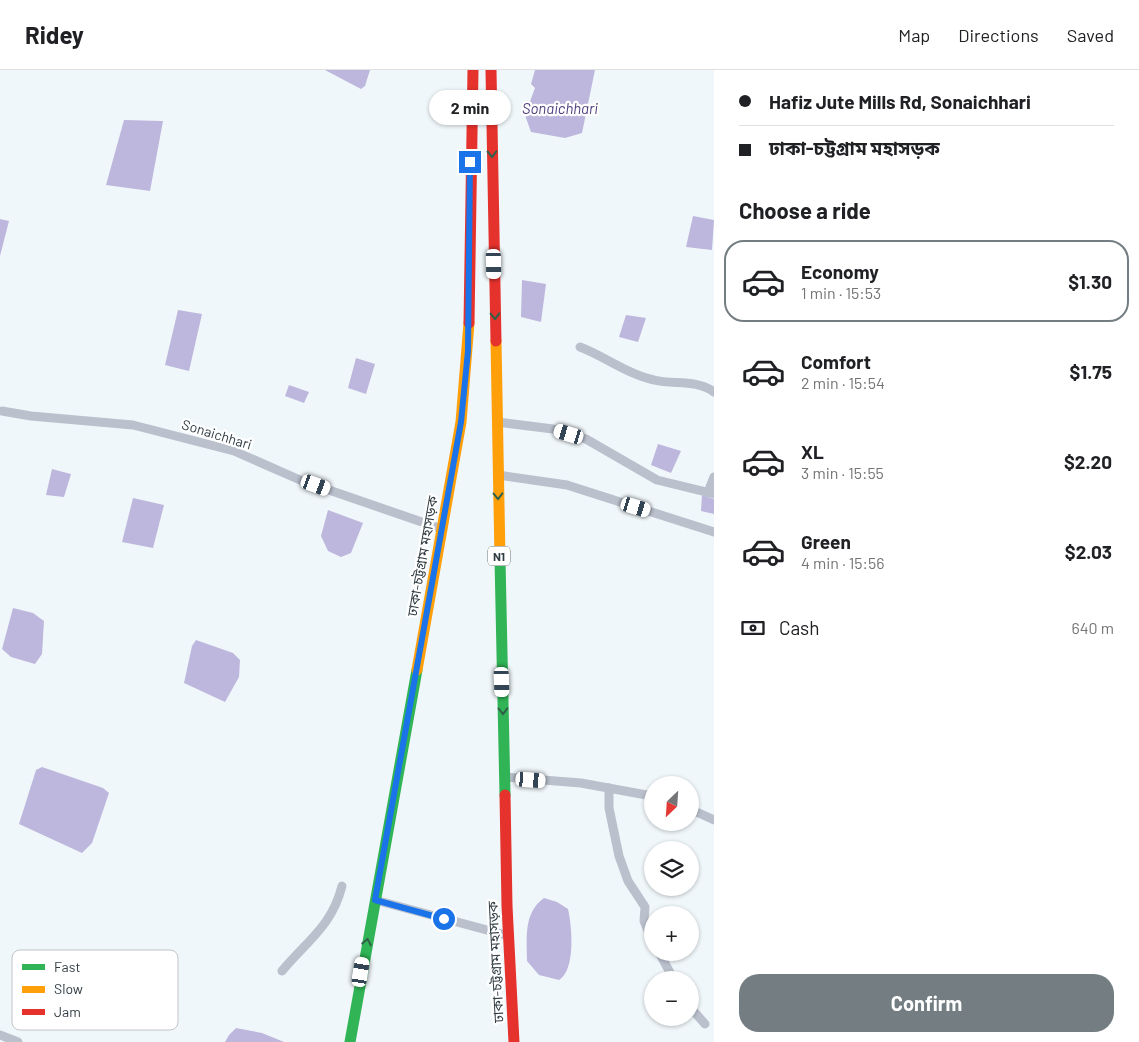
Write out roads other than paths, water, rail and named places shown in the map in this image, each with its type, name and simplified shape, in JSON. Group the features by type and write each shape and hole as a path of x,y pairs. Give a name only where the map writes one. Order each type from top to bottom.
{"highway":[{"name":"ঢাকা-চট্টগ্রাম মহাসড়ক","path":"350,1042 461,422 468,351 473,70"},
{"name":"ঢাকা-চট্টগ্রাম মহাসড়ক","path":"491,70 505,777 514,1042"},
{"path":"471,127 492,126"}],"street":[{"path":"580,347 654,380 684,382 707,387 714,392"},
{"name":"Sonaichhari","path":"2,411 31,416 133,425 234,451 300,480 442,530"},
{"path":"497,422 552,429 586,439 657,480 711,493 714,477"},
{"path":"498,475 567,485 714,532"},
{"path":"505,777 609,788 644,795"},
{"path":"609,788 609,808 619,856 628,881 644,907"},
{"path":"699,814 714,820"},
{"path":"282,971 323,928 337,903 342,886"},
{"path":"375,900 509,936"},
{"path":"699,1018 704,1024"},
{"path":"0,1035 18,1042"}],"water":[{"path":"325,70 370,70 365,86 361,89"},
{"name":"Sonaichhari","path":"535,70 595,70 582,133 565,138 531,132 525,115 535,88 531,84"},
{"path":"124,120 163,121 150,191 106,185"},
{"path":"693,216 714,220 712,250 686,247"},
{"path":"0,219 9,221 0,256"},
{"path":"522,280 546,284 541,322 521,317"},
{"path":"178,310 202,314 189,371 165,365"},
{"path":"626,315 646,318 638,342 619,337"},
{"path":"356,358 375,364 366,394 348,388"},
{"path":"289,385 309,392 304,403 285,396"},
{"path":"658,444 681,451 671,473 651,465"},
{"path":"52,469 71,474 64,497 46,495"},
{"path":"702,495 714,499 714,514 701,511"},
{"path":"133,498 164,505 153,548 122,542"},
{"path":"328,510 363,523 351,553 341,557 328,551 321,536"},
{"path":"13,608 33,613 44,621 42,654 35,664 11,657 2,649"},
{"path":"196,640 233,653 240,660 239,677 225,702 184,683 192,646"},
{"path":"42,767 103,788 109,793 92,843 82,853 19,824 36,770"},
{"path":"544,898 557,902 568,909 571,936 570,958 564,975 559,980 539,975 527,961 529,918 537,904"},
{"path":"236,1028 262,1033 284,1042 225,1042"}]}
